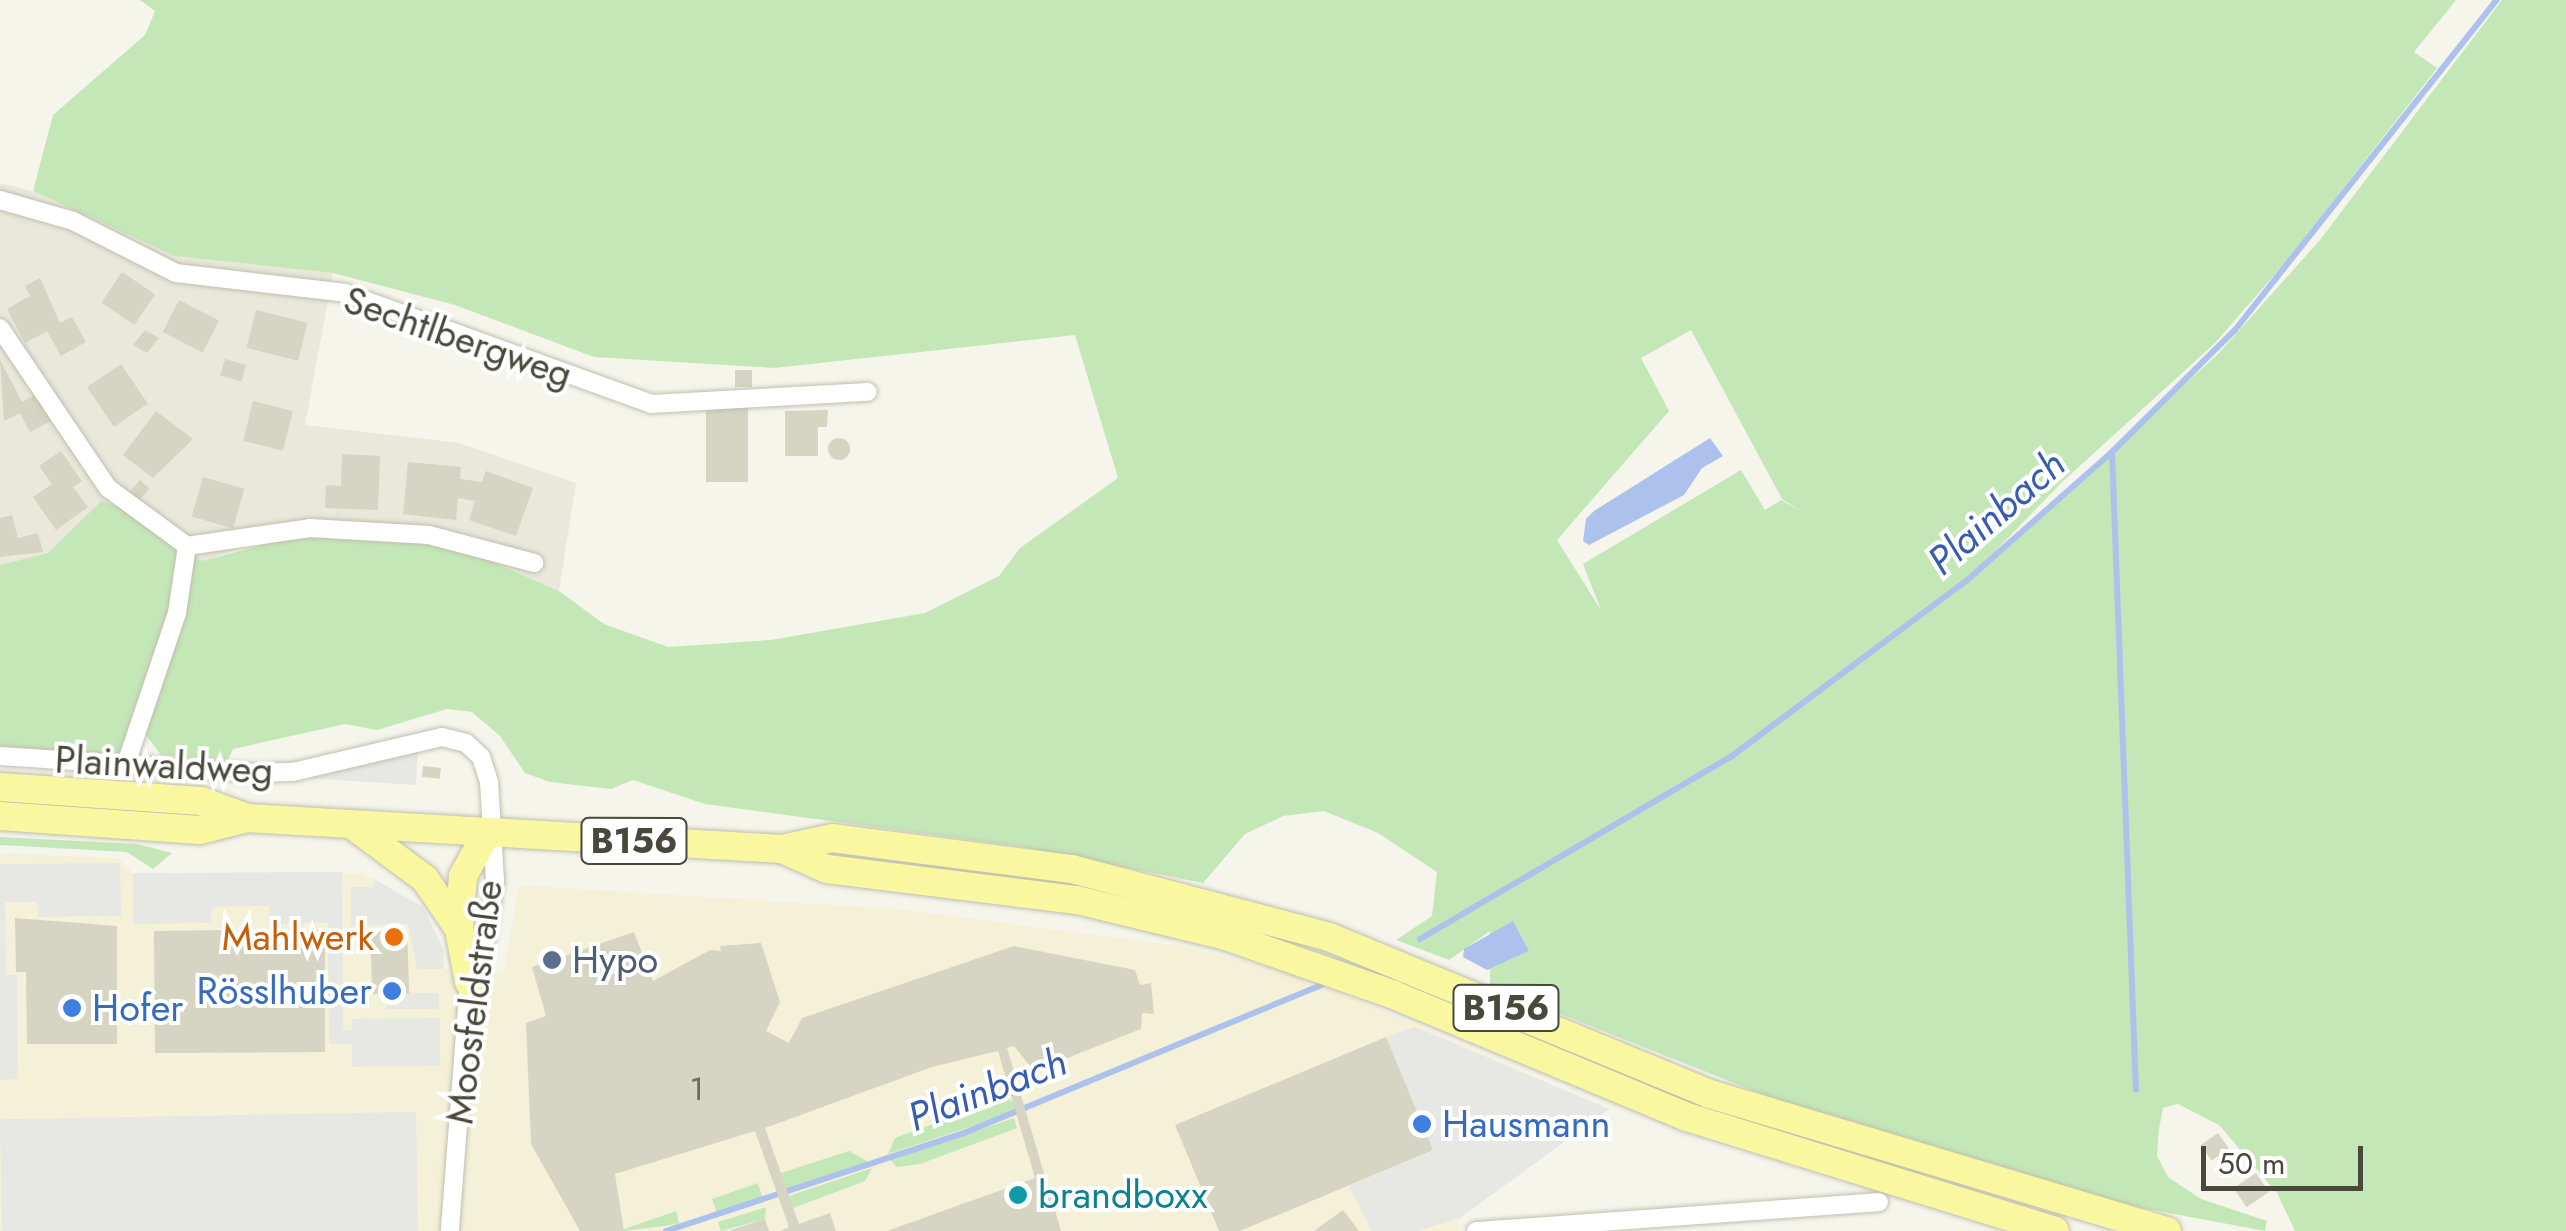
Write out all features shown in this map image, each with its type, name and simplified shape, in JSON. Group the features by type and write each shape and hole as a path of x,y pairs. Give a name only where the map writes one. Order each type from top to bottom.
{"main road":[{"name":"B156","path":"0,787 201,801 247,818 354,826 782,849 832,838 988,855 1241,910 1400,961 1710,1094 2167,1231"},
{"name":"B156","path":"0,816 200,830 247,818"},
{"path":"354,826 425,879 459,929"},
{"path":"469,982 459,929 463,876 487,833"},
{"name":"B156","path":"782,849 827,869 1077,900 1223,935 1394,996 1686,1116 2054,1231"}],"street":[{"name":"Sechtlbergweg","path":"0,200 73,221 176,273 345,294 652,404 868,392"},
{"path":"0,328 108,488 187,546 310,528 429,536 534,563"},
{"path":"127,761 177,613 187,546"},
{"name":"Plainwaldweg","path":"0,756 293,772 442,737 466,743 487,770 487,833"},
{"name":"Moosfeldstraße","path":"450,1231 469,982 486,939 495,881 487,833"},
{"path":"1476,1231 1879,1202"}],"shaded area":[{"path":"0,183 33,191 176,256 333,273 305,425 459,443 576,483 559,591 479,556 250,545 202,562 101,501 48,553 0,565"},
{"path":"418,748 416,785 306,778"},
{"path":"0,853 118,858 133,873 361,873 423,907 443,949 445,969 504,972 519,885 898,909 1181,946 1295,973 1609,1109 1460,1218 1459,1231 0,1231"},
{"path":"120,863 121,916 38,917 37,902 5,902 6,975 17,975 18,1079 0,1080 0,864"},
{"path":"342,872 343,1030 352,1030 352,1019 440,1018 440,1066 352,1067 352,1044 329,1044 328,923 270,924 269,906 212,907 211,923 133,924 133,873"},
{"path":"374,879 423,907 443,949 444,969 417,969 408,924 351,926 351,887 372,887"},
{"path":"386,993 439,993 439,1009 386,1009"},
{"path":"1415,1027 1609,1109 1460,1218 1418,1231 1372,1231 1349,1186 1433,1150 1386,1037"},
{"path":"416,1112 418,1231 2,1231 0,1119"}],"green space":[{"path":"140,0 2456,0 2414,52 2437,68 2289,258 2215,343 2060,484 1959,589 2218,354 2320,240 2502,0 2566,0 2566,1231 2295,1231 2277,1193 2219,1125 2178,1104 2163,1108 2159,1129 2157,1156 2168,1177 2201,1199 2267,1221 2265,1231 2110,1202 1825,1119 1490,986 1490,931 1449,960 1396,940 1432,916 1437,872 1378,833 1324,811 1283,816 1245,834 1203,883 1023,847 705,804 633,780 611,789 550,782 525,773 500,736 472,712 447,709 377,730 345,724 233,749 228,760 161,755 145,734 113,758 0,752 0,565 48,553 101,501 132,511 202,561 300,535 397,538 479,556 559,591 604,624 668,647 771,640 925,613 999,576 1020,548 1118,478 1075,335 775,368 594,357 455,305 333,273 175,256 33,191 53,115 145,35 155,11","holes":["1691,330 1782,499 1800,511 1781,500 1765,510 1741,470 1583,564 1601,610 1557,540 1669,411 1641,358"]},
{"path":"0,837 137,844 172,853 153,869 127,852 0,845"},
{"path":"1007,1097 1019,1107 1012,1113 888,1154 895,1138"},
{"path":"1014,1118 1017,1128 920,1164 897,1167 890,1160"},
{"path":"849,1151 869,1162 786,1189 781,1173"},
{"path":"872,1168 865,1181 793,1208 789,1196"},
{"path":"758,1183 763,1200 717,1213 712,1199"},
{"path":"766,1207 765,1219 721,1231 718,1222"},
{"path":"676,1211 679,1224 624,1231 624,1229"}],"water":[{"path":"1710,438 1723,456 1702,468 1684,495 1589,545 1583,541 1586,519 1594,511"},
{"path":"1513,921 1529,951 1487,970 1463,957 1464,949"}],"building":[{"path":"122,272 155,294 134,325 101,303"},
{"path":"40,278 60,323 72,317 86,342 61,356 47,331 25,343 7,309 30,296 25,286"},
{"path":"179,300 219,320 203,353 163,332"},
{"path":"256,310 307,323 298,361 247,348"},
{"path":"145,330 159,338 147,353 133,345"},
{"path":"225,359 246,365 241,381 220,375"},
{"path":"0,360 22,402 37,394 51,421 30,432 20,413 4,421"},
{"path":"121,364 148,404 114,427 87,387"},
{"path":"735,370 752,370 752,387 735,387"},
{"path":"253,401 293,411 283,451 243,441"},
{"path":"706,403 748,403 748,482 706,482"},
{"path":"828,410 827,427 818,427 818,456 785,456 785,411"},
{"path":"156,411 193,439 153,478 123,455"},
{"path":"839,438 847,441 847,457 839,460 831,457 828,449 831,441"},
{"path":"61,451 82,481 73,487 88,507 56,530 33,497 52,484 39,466"},
{"path":"342,454 380,456 378,510 325,508 326,485 341,486"},
{"path":"408,462 461,467 460,479 482,482 486,471 533,488 516,536 469,520 475,501 458,498 456,520 403,514"},
{"path":"203,477 244,489 233,528 192,516"},
{"path":"140,480 150,489 139,501 129,492"},
{"path":"12,515 18,538 38,533 43,552 0,557 0,518"},
{"path":"423,766 441,768 440,779 422,777"},
{"name":"Hofer","path":"15,918 117,926 117,1044 27,1044 26,972 16,972"},
{"path":"227,930 226,939 252,939 252,931 325,930 325,1052 155,1053 154,931"},
{"path":"407,930 409,993 372,994 370,931"},
{"path":"634,932 653,981 710,950 721,951 720,946 761,943 780,1002 766,1031 789,1043 802,1018 1014,946 1135,970 1140,985 1151,983 1154,1014 1142,1013 1141,1029 1034,1071 1014,1046 1007,1048 1061,1231 887,1231 1035,1178 998,1051 932,1067 765,1128 799,1224 830,1213 836,1231 780,1231 789,1227 755,1131 615,1174 624,1231 580,1231 531,1144 526,1023 546,1016 532,967"},
{"path":"1386,1037 1433,1150 1240,1231 1219,1231 1175,1125"},
{"path":"2218,1133 2229,1149 2212,1161 2201,1145"},
{"path":"2256,1173 2269,1192 2246,1207 2234,1188"},
{"path":"1343,1210 1359,1231 1314,1231"},
{"path":"765,1219 769,1231 731,1231 731,1230"}],"waterway":[{"name":"Plainbach","path":"1420,939 1732,756 1965,582 2112,452 2235,330 2497,0"},
{"path":"2112,452 2136,1090"},
{"name":"Plainbach","path":"666,1231 964,1133 1322,985"}],"place":[{"name":"Mahlwerk","path":"394,937"},
{"name":"Hypo","path":"552,960"},
{"name":"Rösslhuber","path":"392,991"},
{"name":"Hofer","path":"72,1008"},
{"name":"Hausmann","path":"1422,1124"},
{"name":"brandboxx","path":"1018,1195"}]}
